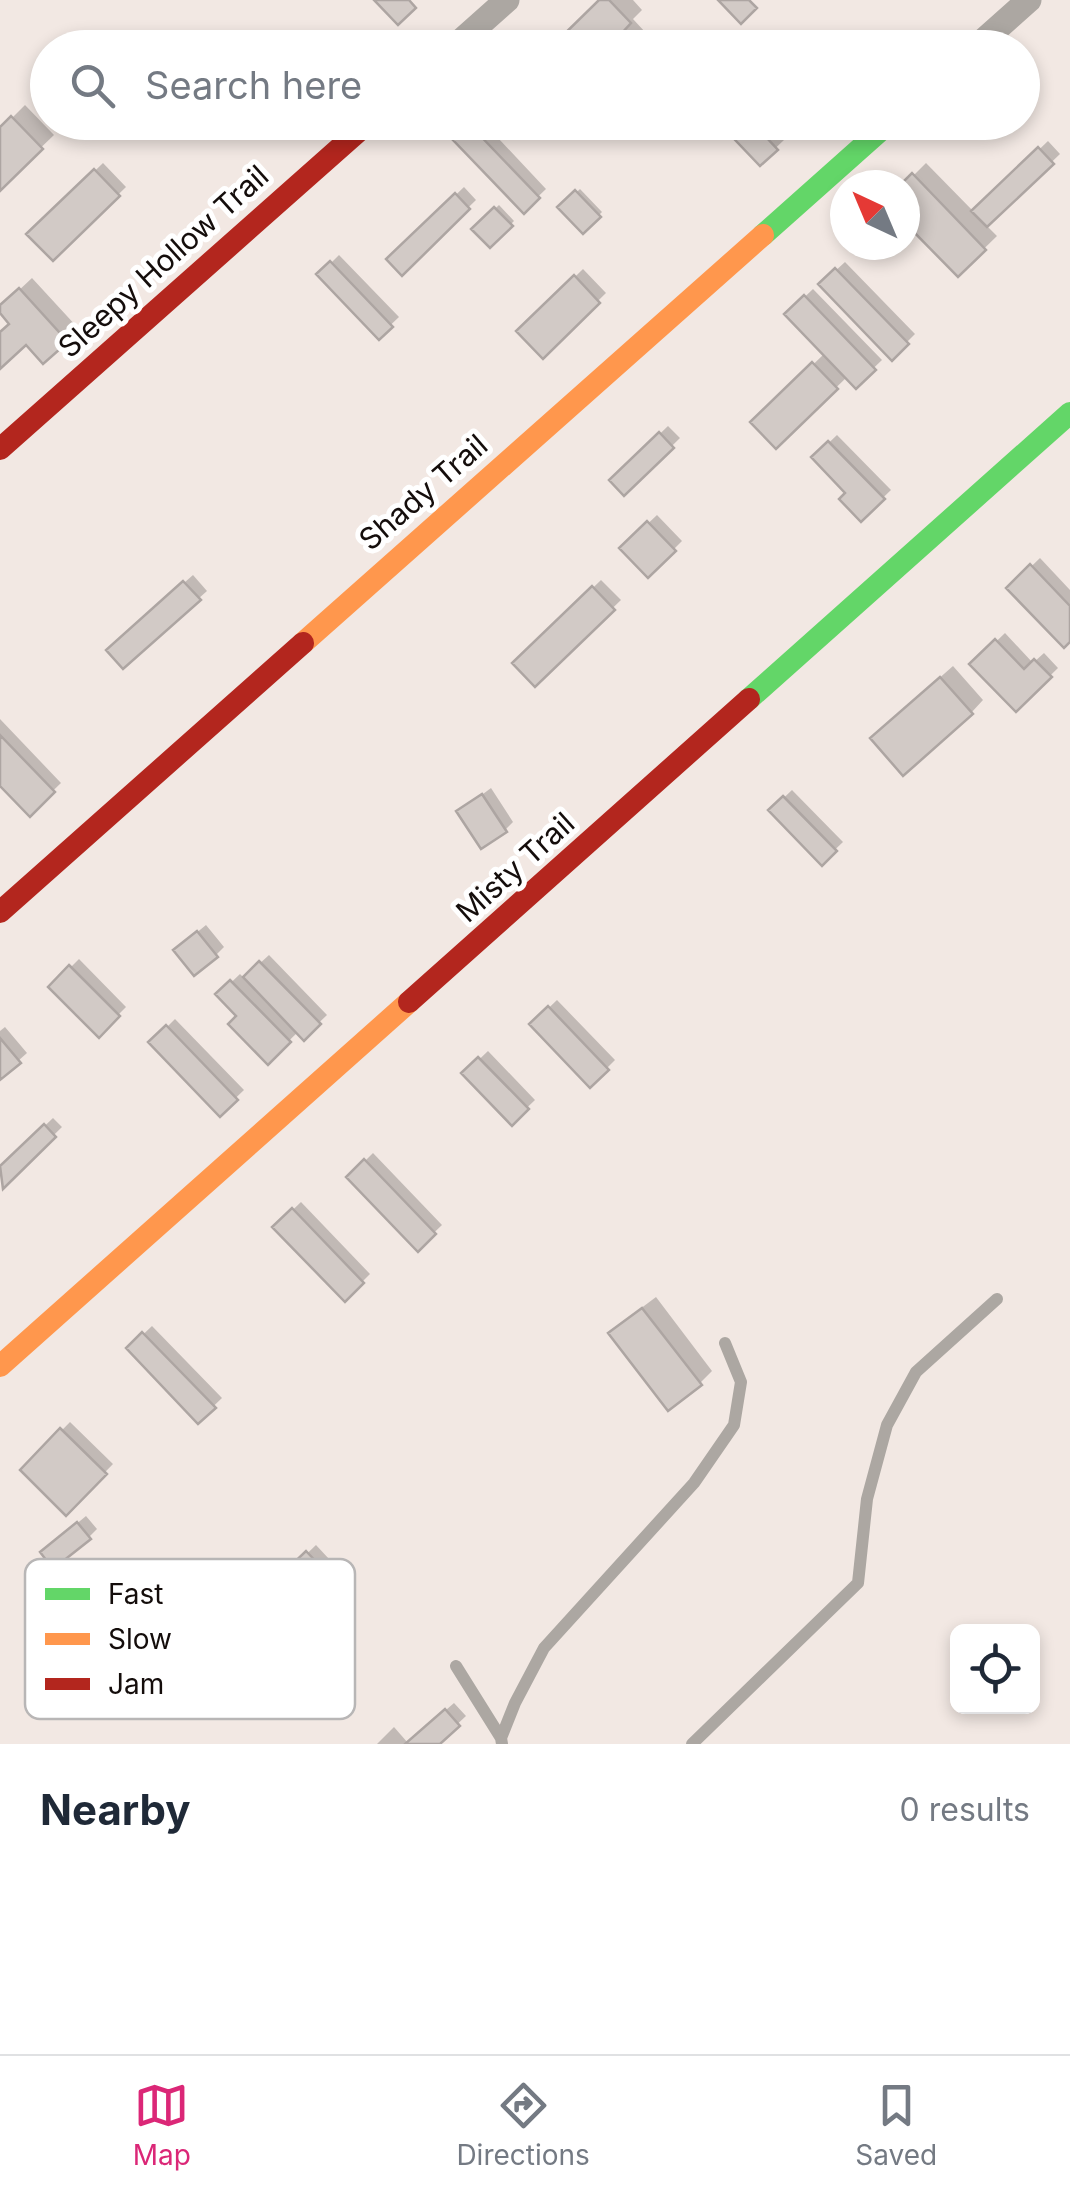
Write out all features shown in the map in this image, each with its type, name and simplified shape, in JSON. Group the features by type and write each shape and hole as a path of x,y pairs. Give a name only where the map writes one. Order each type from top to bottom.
{"street":[{"path":"474,30 507,0"},
{"path":"995,30 1029,0"},
{"name":"Sleepy Hollow Trail","path":"0,449 349,140"},
{"name":"Shady Trail","path":"0,912 870,140"},
{"name":"Misty Trail","path":"0,1366 1070,414"}],"lane":[{"path":"692,1744 858,1583 867,1499 887,1426 916,1372 998,1299"},
{"path":"502,1741 544,1648 694,1482 734,1425 741,1382 725,1343"},
{"path":"456,1666 502,1741"}],"building":[{"path":"374,0 409,0 416,8 398,25"},
{"path":"599,0 609,0 631,23 625,30 568,30"},
{"path":"718,0 749,0 757,8 741,24"},
{"path":"11,116 30,140 43,149 0,191 0,127"},
{"path":"453,140 484,140 540,198 524,214"},
{"path":"735,140 769,140 778,150 760,166"},
{"path":"1038,147 1054,164 987,227 971,211"},
{"path":"94,169 120,196 53,261 26,234"},
{"path":"920,181 986,250 958,277 920,238"},
{"path":"575,190 601,217 583,234 557,207"},
{"path":"455,193 470,209 402,276 386,259"},
{"path":"494,207 513,226 490,248 471,229"},
{"path":"330,261 393,327 379,340 316,274"},
{"path":"835,268 909,344 892,361 818,284"},
{"path":"574,275 600,303 543,359 516,331"},
{"path":"19,288 68,342 43,364 26,345 0,369 0,332 9,324 0,313 0,305"},
{"path":"804,295 876,370 856,389 784,314"},
{"path":"812,362 838,389 776,449 750,422"},
{"path":"659,432 674,448 624,496 609,480"},
{"path":"828,441 885,499 861,522 839,499 845,493 811,457"},
{"path":"647,521 676,551 648,578 619,548"},
{"path":"1030,564 1070,606 1070,642 1064,648 1006,588"},
{"path":"183,581 201,600 123,669 106,650"},
{"path":"592,586 615,610 535,687 512,663"},
{"path":"995,639 1024,669 1034,659 1052,677 1016,712 969,664"},
{"path":"940,677 973,714 903,776 870,738"},
{"path":"0,735 55,792 30,817 0,786"},
{"path":"482,794 507,832 481,849 456,811"},
{"path":"783,796 837,851 822,866 768,810"},
{"path":"197,931 218,957 194,976 173,950"},
{"path":"259,961 321,1024 304,1041 243,977"},
{"path":"69,965 120,1016 99,1038 48,987"},
{"path":"230,980 291,1042 268,1065 228,1024 236,1016 215,994"},
{"path":"548,1006 609,1070 590,1088 529,1024"},
{"path":"166,1025 238,1100 220,1117 148,1042"},
{"path":"0,1038 21,1063 0,1080"},
{"path":"478,1057 529,1109 512,1126 461,1073"},
{"path":"44,1124 56,1137 3,1189 0,1166"},
{"path":"364,1159 436,1234 418,1252 346,1177"},
{"path":"292,1208 364,1283 345,1302 272,1227"},
{"path":"642,1308 702,1385 668,1411 608,1333"},
{"path":"142,1332 216,1408 198,1424 126,1348"},
{"path":"60,1428 107,1474 66,1516 20,1470"},
{"path":"77,1522 91,1539 66,1559 45,1559 40,1552"},
{"path":"306,1551 314,1559 298,1559"},
{"path":"445,1709 460,1726 440,1744 405,1744"}],"traffic: fast":[{"path":"763,235 870,140"},
{"path":"749,699 1070,413"}],"traffic: slow":[{"path":"303,643 763,235"},
{"path":"0,1366 409,1002"}],"traffic: jam":[{"path":"0,449 349,140"},
{"path":"0,912 303,643"},
{"path":"409,1002 749,699"}]}
